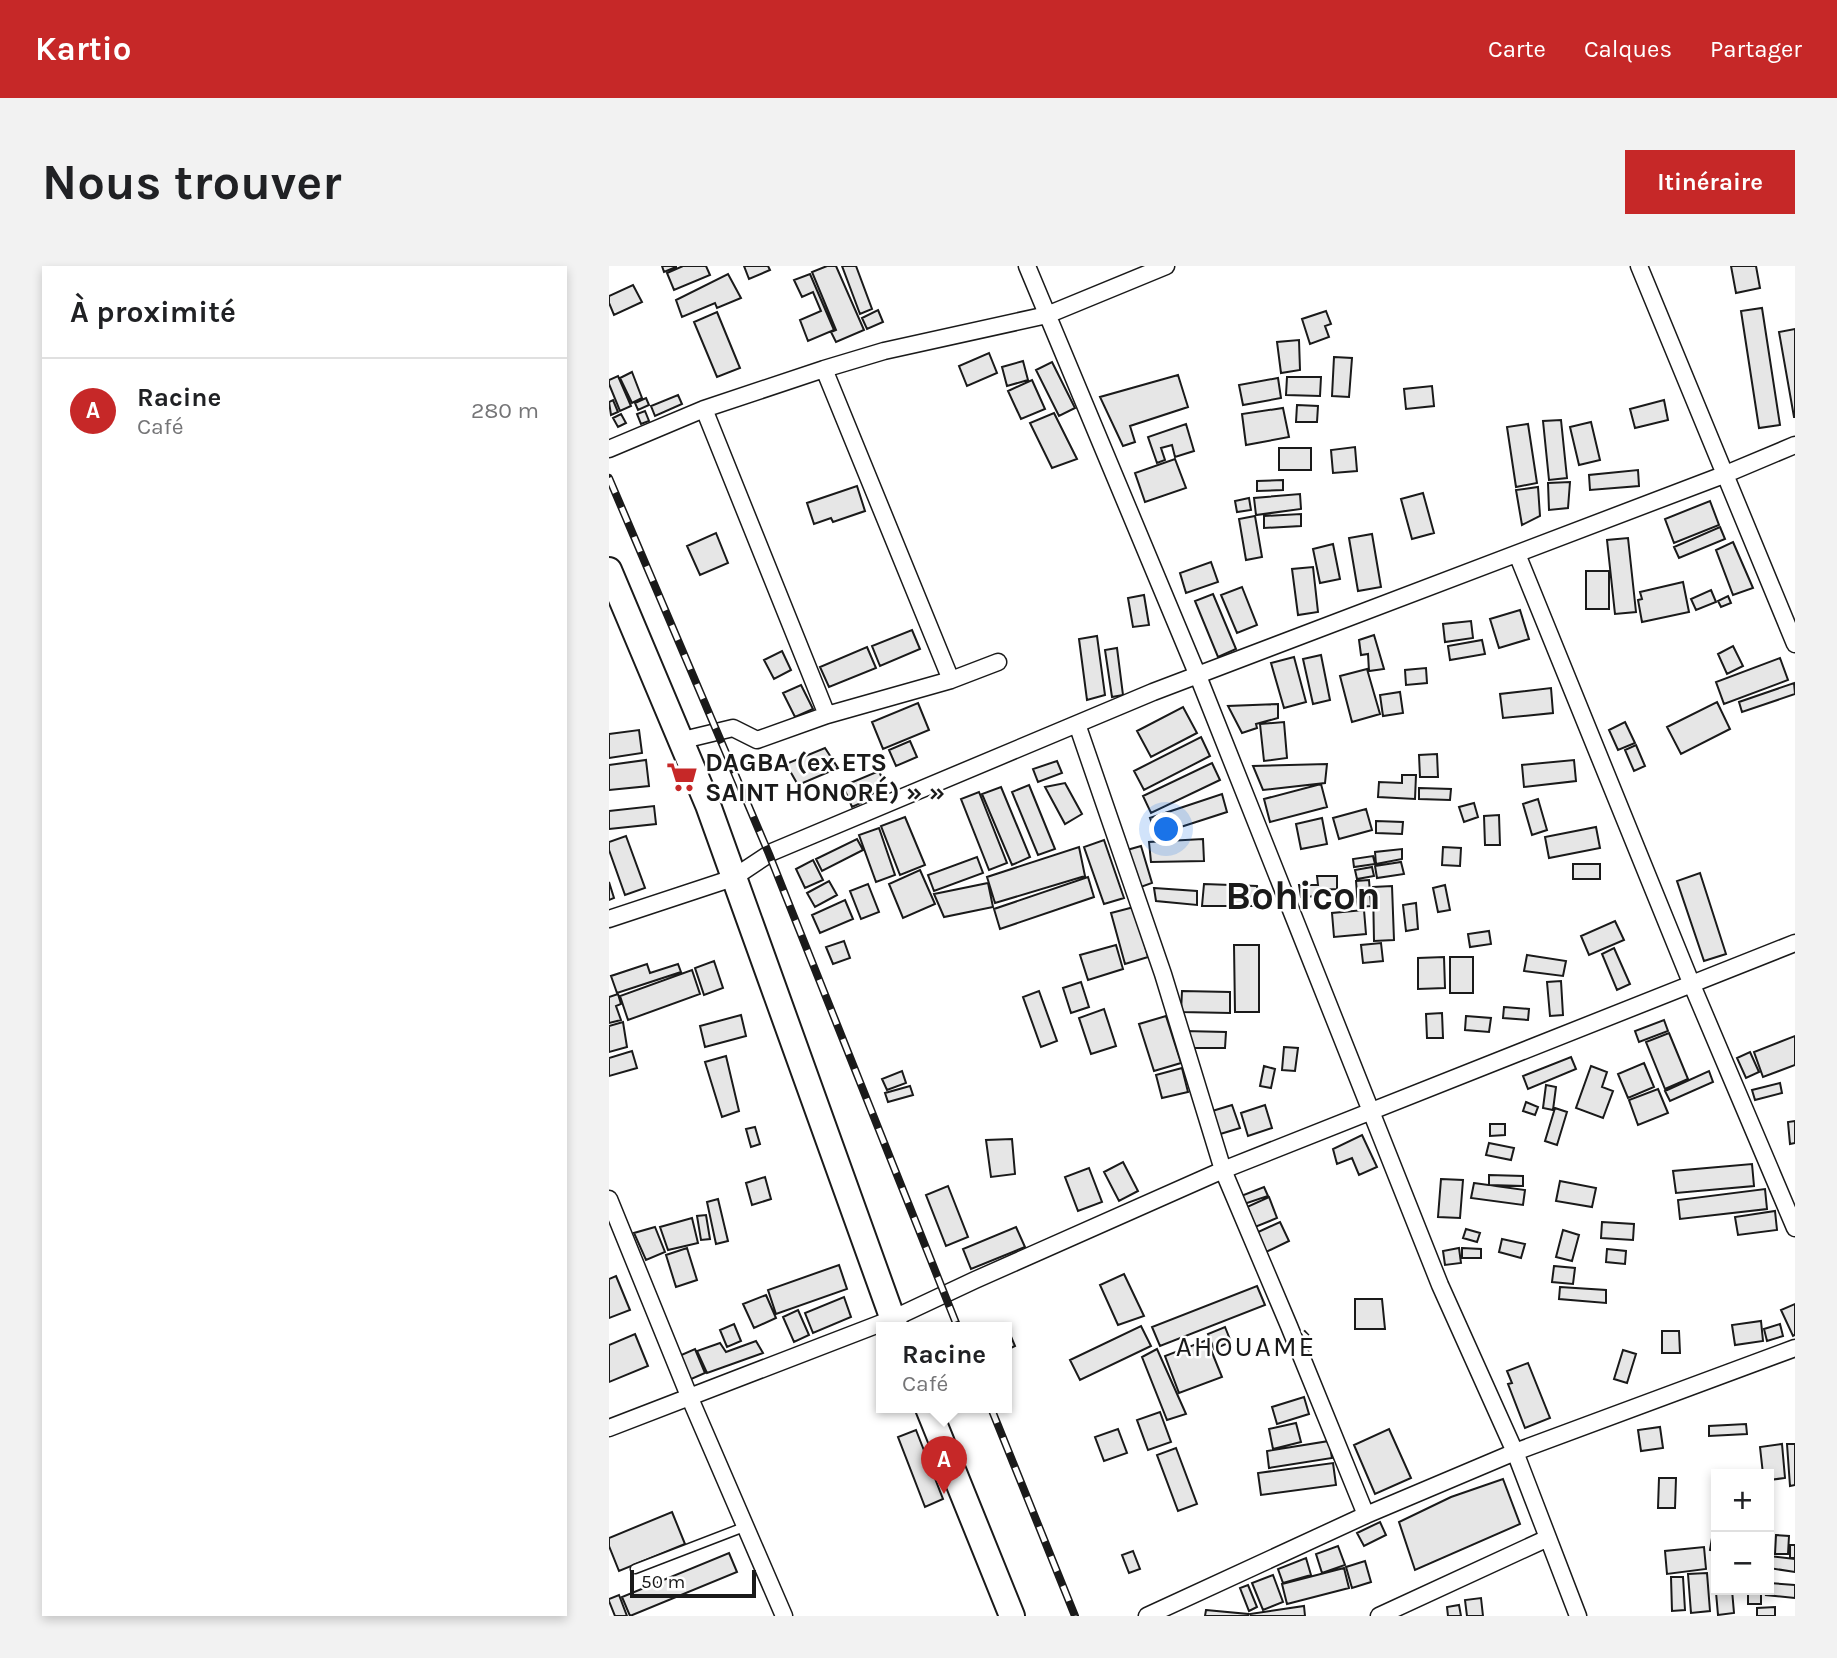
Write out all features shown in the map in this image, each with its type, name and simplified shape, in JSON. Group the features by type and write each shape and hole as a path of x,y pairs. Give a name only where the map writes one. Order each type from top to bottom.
{"highway":[{"path":"609,570 708,805 894,1322"},
{"path":"930,1413 1012,1616"}],"street":[{"path":"1027,266 1198,676 1440,1285 1515,1452 1579,1616"},
{"path":"609,449 704,409 824,369 884,351 1047,314 1166,266"},
{"path":"1639,266 1795,643"},
{"path":"824,369 951,680"},
{"path":"704,409 827,715"},
{"path":"609,919 733,878 772,852 1077,724 1795,445"},
{"path":"1517,554 1692,985 1795,1228"},
{"path":"679,741 733,728 757,740 827,715 951,680 998,662"},
{"path":"1077,724 1163,974 1223,1170 1366,1515"},
{"path":"896,1322 1223,1170 1795,943"},
{"path":"609,1199 689,1396 784,1616"},
{"path":"609,1428 689,1396 876,1329"},
{"path":"1147,1616 1366,1515 1515,1452 1795,1348"},
{"path":"1379,1616 1548,1538"}],"lane":[{"path":"635,1569 744,1527"}],"building":[{"path":"662,266 676,266 676,267 664,272"},
{"path":"683,266 706,266 710,275 674,290 667,273"},
{"path":"744,266 768,266 770,270 749,279"},
{"path":"827,266 836,266 864,330 836,342 831,332 836,330 812,272"},
{"path":"842,266 856,266 872,309 860,314"},
{"path":"1731,266 1756,266 1760,288 1736,293"},
{"path":"728,274 741,298 717,308 715,303 682,317 676,300"},
{"path":"810,274 834,330 808,341 800,320 821,311 813,292 802,297 794,280"},
{"path":"633,285 642,302 614,315 609,296"},
{"path":"1762,308 1780,425 1759,428 1741,311"},
{"path":"878,310 883,322 867,329 862,318"},
{"path":"1326,311 1331,324 1325,326 1329,337 1310,344 1302,319"},
{"path":"717,312 740,368 717,377 694,322"},
{"path":"1795,329 1795,417 1794,417 1779,332"},
{"path":"1299,340 1300,370 1281,373 1277,342"},
{"path":"989,353 997,373 967,386 959,366"},
{"path":"1334,357 1352,358 1349,397 1332,396"},
{"path":"1023,361 1028,380 1007,386 1002,367"},
{"path":"1052,362 1075,408 1059,416 1036,370"},
{"path":"632,372 642,398 632,403 620,378"},
{"path":"1178,375 1188,407 1130,426 1135,442 1123,446 1100,397"},
{"path":"618,376 631,406 620,411 609,384 609,380"},
{"path":"1287,377 1321,377 1320,396 1286,395"},
{"path":"1278,378 1281,398 1243,405 1239,385"},
{"path":"1032,380 1045,409 1021,419 1008,391"},
{"path":"1432,386 1434,406 1406,409 1404,389"},
{"path":"678,395 682,404 655,416 651,406"},
{"path":"646,398 649,405 638,410 635,403"},
{"path":"613,400 618,412 611,415 609,402"},
{"path":"1664,400 1668,420 1635,428 1630,409"},
{"path":"1297,405 1318,406 1317,422 1296,422"},
{"path":"1283,408 1289,437 1246,445 1242,414"},
{"path":"645,411 649,421 641,424 637,414"},
{"path":"1054,413 1077,459 1052,468 1030,423"},
{"path":"621,414 626,423 618,427 613,418"},
{"path":"1561,420 1567,478 1549,480 1543,421"},
{"path":"1591,422 1600,460 1579,465 1570,427"},
{"path":"1186,424 1194,451 1175,457 1172,445 1161,448 1165,460 1157,463 1148,437"},
{"path":"1528,424 1537,483 1516,487 1507,427"},
{"path":"1355,447 1357,471 1333,473 1331,450"},
{"path":"1279,448 1311,448 1311,470 1279,470"},
{"path":"1175,459 1186,488 1145,502 1135,473"},
{"path":"1638,470 1639,486 1590,490 1589,475"},
{"path":"1283,480 1283,490 1257,491 1257,481"},
{"path":"1570,482 1568,508 1549,510 1548,483"},
{"path":"857,486 865,511 833,522 831,518 814,524 807,503"},
{"path":"1538,487 1540,516 1522,525 1516,490"},
{"path":"1423,493 1434,533 1412,539 1401,499"},
{"path":"1300,494 1301,509 1256,515 1254,498"},
{"path":"1249,498 1251,510 1237,512 1235,501"},
{"path":"1710,501 1719,525 1674,543 1665,519"},
{"path":"1301,514 1301,526 1264,528 1264,516"},
{"path":"1255,516 1262,557 1246,560 1239,519"},
{"path":"1720,527 1725,539 1679,558 1674,547"},
{"path":"716,533 728,563 700,575 687,546"},
{"path":"1372,534 1381,587 1358,591 1349,538"},
{"path":"1628,538 1636,612 1615,614 1607,540"},
{"path":"1733,542 1753,588 1733,595 1716,550"},
{"path":"1333,544 1340,579 1320,583 1313,549"},
{"path":"1211,562 1218,582 1186,593 1180,573"},
{"path":"1313,567 1318,612 1298,615 1292,569"},
{"path":"1586,571 1609,571 1609,609 1586,609"},
{"path":"1683,582 1689,612 1642,622 1638,600 1642,599 1640,592"},
{"path":"1242,587 1257,625 1237,633 1221,595"},
{"path":"1711,590 1716,602 1696,610 1691,599"},
{"path":"1213,594 1236,649 1218,657 1195,601"},
{"path":"1144,595 1149,625 1133,627 1128,598"},
{"path":"1728,596 1731,603 1721,607 1718,601"},
{"path":"1520,610 1529,639 1499,648 1490,619"},
{"path":"1471,621 1473,638 1445,642 1443,624"},
{"path":"912,630 920,649 880,666 872,646"},
{"path":"1374,635 1384,669 1369,671 1368,654 1361,655 1359,640"},
{"path":"1097,636 1105,695 1087,700 1079,639"},
{"path":"1482,640 1485,654 1450,660 1448,646"},
{"path":"1733,646 1743,666 1727,674 1718,654"},
{"path":"867,647 876,668 829,687 820,667"},
{"path":"1117,648 1123,695 1112,697 1105,650"},
{"path":"782,651 791,670 774,679 764,660"},
{"path":"1321,655 1330,700 1313,704 1303,659"},
{"path":"1294,657 1306,702 1284,708 1271,663"},
{"path":"1780,658 1788,680 1724,704 1716,682"},
{"path":"1426,668 1427,683 1406,685 1405,670"},
{"path":"1367,669 1380,714 1352,722 1340,676"},
{"path":"1794,683 1795,694 1742,712 1739,702"},
{"path":"801,685 813,709 795,717 783,693"},
{"path":"1551,688 1553,713 1503,718 1500,694"},
{"path":"1400,692 1403,713 1383,716 1380,695"},
{"path":"1717,702 1730,729 1681,754 1667,727"},
{"path":"918,703 929,730 883,749 872,722"},
{"path":"1278,704 1278,718 1256,724 1257,728 1242,733 1228,706"},
{"path":"1183,707 1197,733 1151,757 1137,731"},
{"path":"1284,722 1287,758 1264,761 1260,724"},
{"path":"1625,722 1635,743 1618,750 1609,730"},
{"path":"639,730 642,753 609,758 609,734"},
{"path":"1201,737 1210,756 1144,790 1134,771"},
{"path":"910,741 917,757 896,766 889,750"},
{"path":"1636,745 1645,766 1634,771 1625,750"},
{"path":"825,748 838,768 798,785 786,764"},
{"path":"1437,754 1438,777 1420,777 1419,755"},
{"path":"646,760 649,786 609,790 609,765"},
{"path":"1574,760 1576,781 1524,787 1522,765"},
{"path":"1057,761 1062,773 1038,782 1033,769"},
{"path":"1212,763 1220,780 1151,813 1143,796"},
{"path":"1327,764 1325,783 1263,790 1253,766"},
{"path":"879,771 886,788 860,799 861,803 852,807 843,786"},
{"path":"1402,775 1416,775 1415,799 1378,797 1379,782 1402,783"},
{"path":"1065,783 1082,814 1065,824 1045,787"},
{"path":"1321,784 1327,807 1270,822 1264,799"},
{"path":"1029,785 1055,849 1038,855 1012,792"},
{"path":"1001,787 1030,857 1012,865 982,794"},
{"path":"1419,788 1451,789 1450,800 1419,799"},
{"path":"979,792 1007,863 989,870 961,799"},
{"path":"1222,794 1227,812 1156,835 1150,818"},
{"path":"1538,799 1547,830 1532,835 1523,804"},
{"path":"1474,803 1478,817 1464,822 1459,807"},
{"path":"654,806 656,824 609,829 609,811"},
{"path":"1366,809 1372,830 1339,839 1333,818"},
{"path":"1499,815 1500,845 1485,845 1484,816"},
{"path":"905,817 925,865 900,875 881,826"},
{"path":"1322,818 1327,844 1301,849 1296,824"},
{"path":"1376,821 1403,822 1402,834 1376,833"},
{"path":"1596,827 1600,848 1549,858 1545,837"},
{"path":"879,828 895,875 876,882 859,835"},
{"path":"626,836 645,888 625,895 609,850 609,842"},
{"path":"857,839 863,850 822,871 816,859"},
{"path":"1203,839 1204,861 1151,862 1149,842"},
{"path":"1104,840 1124,898 1104,904 1084,847"},
{"path":"1141,846 1152,883 1138,888 1127,850"},
{"path":"1079,847 1085,876 995,903 987,877"},
{"path":"1443,847 1461,848 1460,866 1442,865"},
{"path":"1402,849 1402,859 1376,864 1375,852"},
{"path":"1373,856 1375,864 1354,867 1353,859"},
{"path":"977,857 983,873 934,891 928,875"},
{"path":"813,860 823,880 805,888 796,869"},
{"path":"1401,862 1404,874 1377,878 1375,866"},
{"path":"1573,864 1600,864 1600,879 1573,879"},
{"path":"1372,867 1374,876 1357,879 1355,870"},
{"path":"920,870 935,904 903,918 889,884"},
{"path":"1700,873 1726,954 1704,961 1677,881"},
{"path":"1317,876 1337,876 1337,889 1320,890 1320,896 1301,897 1299,885 1318,885"},
{"path":"1088,877 1094,897 1000,929 994,909"},
{"path":"1369,880 1371,906 1358,907 1356,881"},
{"path":"829,881 837,895 815,907 807,893"},
{"path":"609,882 614,898 609,900"},
{"path":"988,883 993,907 944,917 934,894"},
{"path":"868,884 879,912 861,919 850,891"},
{"path":"1204,884 1257,886 1260,906 1202,906"},
{"path":"1445,885 1450,910 1438,912 1433,888"},
{"path":"1392,886 1394,940 1374,941 1373,887"},
{"path":"1154,888 1197,891 1197,905 1156,901"},
{"path":"845,900 853,919 820,933 812,915"},
{"path":"1416,903 1418,929 1406,931 1403,905"},
{"path":"1134,907 1148,957 1125,964 1111,913"},
{"path":"1364,910 1366,934 1334,937 1332,913"},
{"path":"1615,921 1624,940 1589,955 1581,936"},
{"path":"1489,931 1491,944 1470,947 1468,934"},
{"path":"844,941 850,958 833,964 826,947"},
{"path":"1381,943 1383,961 1363,963 1361,945"},
{"path":"1116,945 1123,969 1088,980 1080,955"},
{"path":"1234,945 1259,945 1259,1012 1235,1012"},
{"path":"1614,948 1630,984 1617,990 1602,954"},
{"path":"1527,955 1566,961 1563,976 1524,971"},
{"path":"1444,957 1445,988 1418,989 1418,958"},
{"path":"1450,957 1473,957 1473,993 1450,993"},
{"path":"714,961 723,988 704,995 695,968"},
{"path":"647,964 650,973 678,964 681,972 617,993 611,976"},
{"path":"692,970 700,994 628,1020 620,996"},
{"path":"1561,981 1563,1015 1550,1016 1547,982"},
{"path":"1081,982 1089,1007 1071,1013 1063,988"},
{"path":"1039,991 1057,1041 1041,1047 1023,997"},
{"path":"1182,991 1230,992 1230,1013 1181,1012"},
{"path":"618,994 621,1004 616,1006 621,1020 609,1023 609,997"},
{"path":"1504,1007 1529,1009 1528,1020 1503,1018"},
{"path":"1104,1009 1116,1046 1091,1054 1079,1018"},
{"path":"1442,1013 1443,1038 1427,1038 1426,1014"},
{"path":"741,1015 746,1036 705,1047 700,1026"},
{"path":"1166,1016 1181,1063 1154,1071 1139,1024"},
{"path":"1466,1016 1491,1018 1489,1032 1465,1030"},
{"path":"1664,1020 1668,1031 1639,1042 1635,1031"},
{"path":"623,1022 627,1047 609,1052 609,1026"},
{"path":"1184,1031 1226,1032 1225,1048 1189,1048"},
{"path":"1669,1033 1688,1079 1665,1089 1646,1042"},
{"path":"1795,1036 1795,1065 1763,1077 1754,1052"},
{"path":"1284,1047 1298,1048 1295,1071 1282,1070"},
{"path":"632,1051 637,1068 609,1076 609,1058"},
{"path":"1750,1052 1759,1072 1746,1078 1737,1058"},
{"path":"726,1056 739,1111 722,1117 705,1062"},
{"path":"1571,1057 1576,1069 1528,1089 1523,1076"},
{"path":"1644,1063 1654,1087 1628,1098 1618,1074"},
{"path":"1264,1066 1275,1069 1271,1088 1260,1086"},
{"path":"1591,1066 1607,1072 1602,1087 1613,1091 1603,1118 1576,1108"},
{"path":"1182,1068 1188,1092 1162,1098 1156,1075"},
{"path":"902,1071 906,1083 887,1090 882,1079"},
{"path":"1709,1071 1713,1082 1670,1101 1665,1091"},
{"path":"1780,1083 1782,1093 1755,1100 1752,1090"},
{"path":"1546,1085 1556,1087 1553,1110 1543,1108"},
{"path":"910,1086 913,1095 888,1102 885,1093"},
{"path":"1658,1089 1668,1113 1638,1125 1629,1100"},
{"path":"1526,1102 1538,1107 1535,1115 1523,1111"},
{"path":"1232,1105 1240,1128 1217,1135 1209,1112"},
{"path":"1265,1105 1272,1128 1248,1136 1241,1113"},
{"path":"1555,1108 1567,1112 1557,1145 1545,1141"},
{"path":"1795,1121 1795,1143 1790,1144 1788,1122"},
{"path":"1490,1124 1505,1124 1505,1135 1490,1136"},
{"path":"755,1127 760,1144 751,1147 746,1129"},
{"path":"1362,1135 1377,1167 1359,1175 1352,1158 1337,1164 1333,1149"},
{"path":"1012,1139 1015,1174 991,1177 986,1140"},
{"path":"1489,1143 1514,1148 1511,1160 1486,1155"},
{"path":"1123,1162 1138,1191 1119,1201 1104,1172"},
{"path":"1752,1164 1754,1186 1676,1193 1673,1171"},
{"path":"1089,1168 1102,1202 1078,1211 1065,1177"},
{"path":"1489,1175 1523,1176 1523,1186 1489,1185"},
{"path":"765,1177 771,1199 752,1205 746,1183"},
{"path":"1441,1179 1463,1180 1460,1218 1438,1217"},
{"path":"1560,1181 1596,1188 1592,1207 1556,1201"},
{"path":"1474,1183 1525,1190 1523,1205 1471,1198"},
{"path":"948,1186 968,1237 946,1246 926,1195"},
{"path":"1264,1187 1268,1196 1244,1204 1241,1196"},
{"path":"1765,1189 1767,1209 1680,1219 1678,1200"},
{"path":"1269,1197 1277,1218 1255,1227 1247,1207"},
{"path":"718,1199 728,1241 716,1244 707,1202"},
{"path":"1775,1211 1777,1230 1738,1235 1735,1217"},
{"path":"706,1215 710,1239 701,1240 697,1216"},
{"path":"692,1218 698,1243 668,1250 660,1227"},
{"path":"1280,1222 1289,1241 1266,1252 1256,1233"},
{"path":"1602,1222 1634,1224 1633,1240 1601,1238"},
{"path":"655,1227 665,1252 646,1260 634,1233"},
{"path":"1016,1227 1025,1247 971,1269 963,1249"},
{"path":"1466,1229 1480,1233 1477,1242 1463,1238"},
{"path":"1563,1230 1579,1235 1572,1261 1556,1257"},
{"path":"1502,1239 1525,1244 1521,1258 1499,1252"},
{"path":"687,1248 697,1280 676,1287 666,1255"},
{"path":"1459,1248 1461,1263 1445,1265 1443,1251"},
{"path":"1462,1248 1481,1249 1481,1258 1462,1258"},
{"path":"1607,1249 1626,1251 1625,1264 1606,1262"},
{"path":"839,1265 847,1289 776,1314 768,1290"},
{"path":"1554,1266 1575,1268 1573,1284 1552,1282"},
{"path":"1124,1274 1144,1316 1118,1325 1100,1285"},
{"path":"616,1276 630,1310 609,1318 609,1279"},
{"path":"1257,1286 1265,1305 1160,1346 1152,1327"},
{"path":"1560,1287 1606,1290 1606,1303 1559,1299"},
{"path":"766,1295 776,1318 754,1328 743,1304"},
{"path":"844,1297 851,1317 813,1333 805,1313"},
{"path":"1355,1299 1382,1299 1385,1329 1355,1329"},
{"path":"1795,1304 1795,1335 1793,1336 1781,1310"},
{"path":"798,1310 809,1335 794,1342 783,1317"},
{"path":"1761,1321 1763,1341 1735,1345 1732,1325"},
{"path":"734,1324 741,1341 727,1347 720,1330"},
{"path":"1780,1324 1783,1336 1767,1341 1764,1329"},
{"path":"1141,1326 1151,1346 1080,1380 1070,1360"},
{"path":"1225,1327 1231,1342 1214,1349 1208,1334"},
{"path":"1662,1331 1679,1331 1680,1353 1662,1353"},
{"path":"635,1334 648,1366 609,1382 609,1345"},
{"path":"1207,1340 1222,1377 1179,1393 1165,1356"},
{"path":"756,1341 763,1353 707,1373 697,1351 720,1343 726,1352"},
{"path":"695,1349 705,1373 689,1380 679,1356"},
{"path":"1157,1349 1186,1414 1167,1420 1142,1357"},
{"path":"1623,1350 1636,1354 1627,1383 1614,1379"},
{"path":"1528,1363 1550,1418 1525,1428 1508,1384 1512,1383 1507,1371"},
{"path":"1304,1397 1309,1414 1277,1424 1272,1407"},
{"path":"1160,1412 1171,1442 1148,1450 1137,1420"},
{"path":"1296,1423 1301,1442 1273,1449 1269,1429"},
{"path":"1746,1424 1747,1434 1709,1436 1709,1426"},
{"path":"1660,1427 1663,1448 1641,1451 1638,1430"},
{"path":"1118,1429 1127,1453 1104,1461 1095,1437"},
{"path":"1389,1429 1411,1478 1375,1494 1354,1445"},
{"path":"916,1430 943,1499 925,1507 898,1437"},
{"path":"1329,1441 1332,1458 1269,1468 1267,1451"},
{"path":"1782,1444 1785,1478 1774,1479 1774,1469 1762,1469 1760,1447"},
{"path":"1787,1444 1795,1444 1795,1485 1790,1486"},
{"path":"1176,1448 1197,1504 1178,1511 1157,1455"},
{"path":"1333,1463 1336,1485 1261,1495 1258,1473"},
{"path":"1659,1478 1676,1478 1675,1508 1658,1508"},
{"path":"1503,1479 1520,1524 1415,1570 1399,1522 1451,1497"},
{"path":"672,1512 685,1544 619,1571 609,1546 609,1538"},
{"path":"1380,1522 1386,1535 1364,1546 1357,1533"},
{"path":"1776,1535 1789,1536 1788,1554 1775,1554"},
{"path":"1790,1545 1795,1545 1795,1558 1790,1558"},
{"path":"1338,1546 1345,1565 1322,1573 1316,1554"},
{"path":"1704,1547 1706,1569 1667,1574 1665,1551"},
{"path":"1133,1551 1140,1569 1129,1573 1122,1555"},
{"path":"729,1553 737,1572 630,1616 622,1597"},
{"path":"1774,1557 1795,1559 1795,1572 1774,1569"},
{"path":"1306,1558 1311,1575 1283,1583 1278,1569"},
{"path":"1365,1561 1371,1582 1352,1588 1346,1567"},
{"path":"1344,1568 1349,1588 1287,1604 1282,1584"},
{"path":"1707,1573 1710,1611 1691,1613 1688,1574"},
{"path":"1273,1575 1283,1602 1263,1610 1252,1583"},
{"path":"1671,1577 1683,1577 1685,1610 1672,1611"},
{"path":"1774,1583 1795,1585 1795,1598 1766,1595 1774,1595"},
{"path":"1248,1585 1257,1607 1249,1611 1240,1588"},
{"path":"619,1595 627,1616 615,1616 609,1601"},
{"path":"1716,1595 1732,1595 1734,1613 1718,1615"},
{"path":"1748,1595 1761,1595 1761,1604 1748,1604"},
{"path":"1481,1598 1483,1616 1467,1616 1465,1600"},
{"path":"1459,1605 1461,1616 1448,1616 1447,1607"},
{"path":"1304,1606 1305,1616 1250,1614"},
{"path":"1775,1607 1775,1616 1757,1616 1757,1608"},
{"path":"1206,1610 1248,1614 1248,1616 1205,1616"}],"railway":[{"path":"609,478 769,854 956,1322"},
{"path":"993,1413 1075,1616"}],"place":[{"name":"DAGBA (ex ETS SAINT HONORÉ) » »","path":"682,777"},
{"name":"Racine","path":"944,1494"}],"district":[{"name":"Bohicon","path":"1303,895"},
{"name":"AHOUAMÈ","path":"1246,1346"}]}
